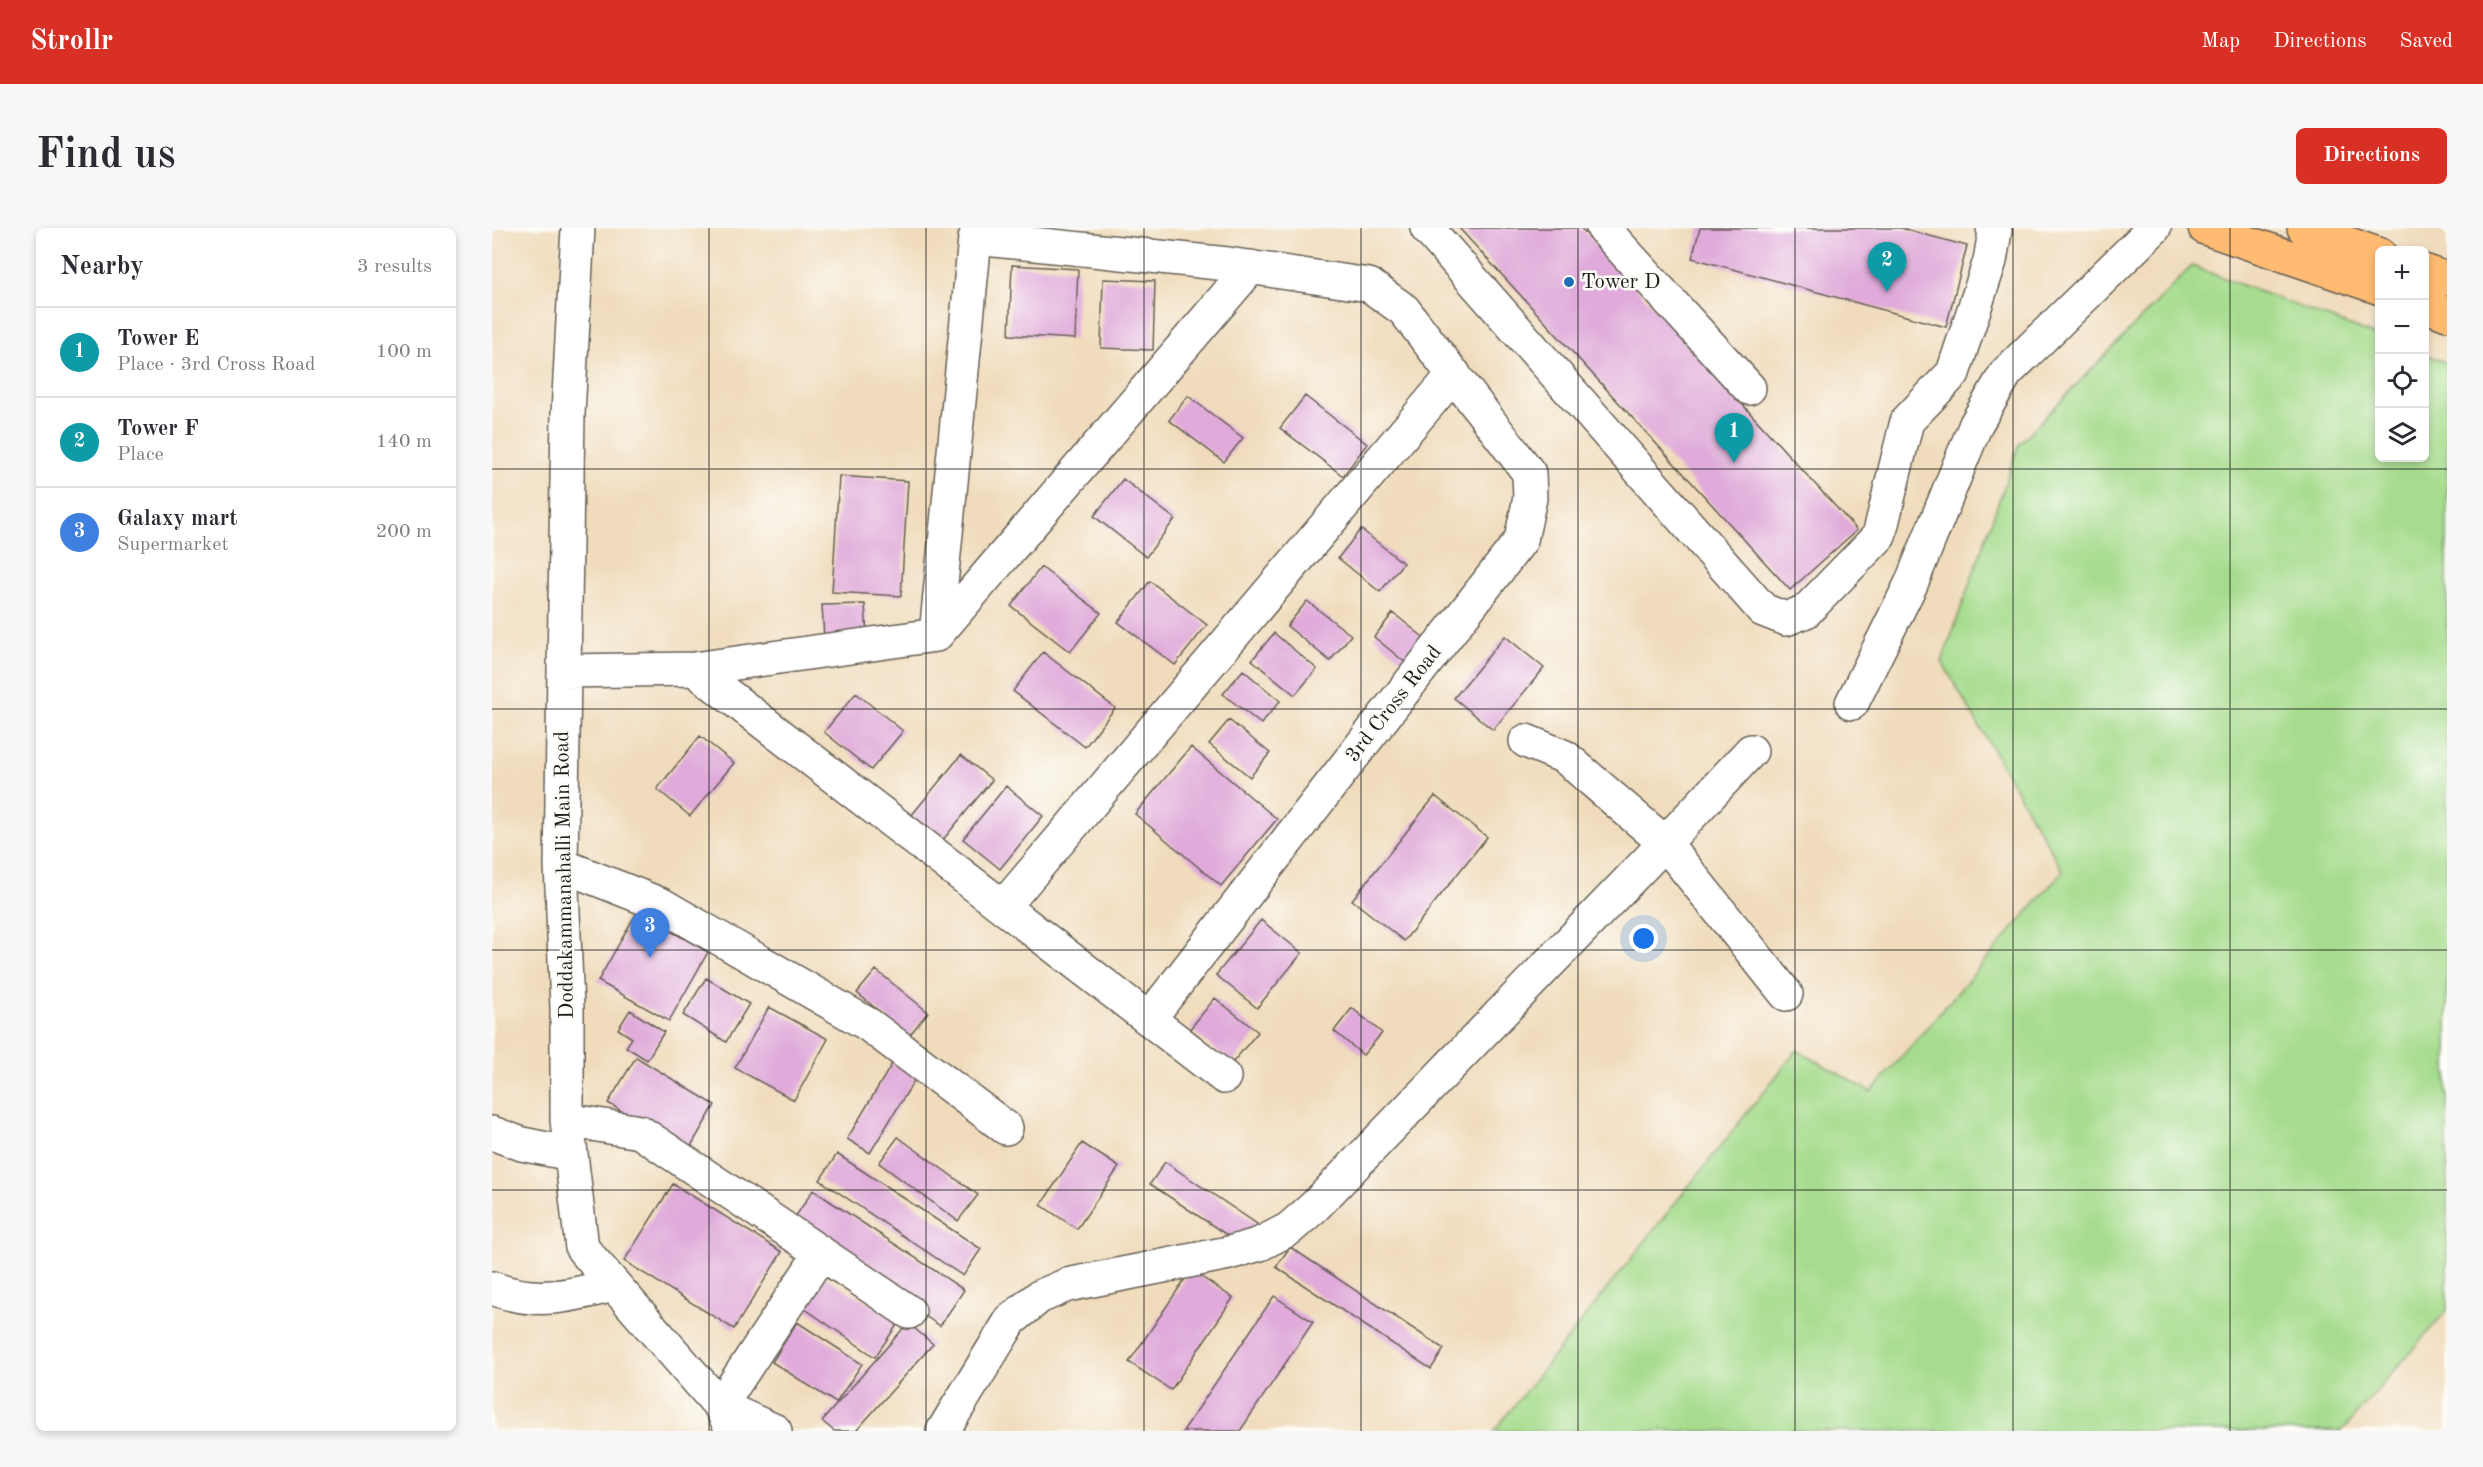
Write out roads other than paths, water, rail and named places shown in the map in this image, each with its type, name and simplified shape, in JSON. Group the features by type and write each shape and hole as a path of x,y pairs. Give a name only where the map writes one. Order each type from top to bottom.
{"main road":[{"path":"2205,228 2239,233 2375,286"},
{"path":"2304,228 2375,254"},
{"path":"2429,273 2447,279"},
{"path":"2429,307 2447,314"}],"street":[{"name":"Doddakammanahalli Main Road","path":"578,228 568,414 561,865 567,1008 567,1120 582,1248 727,1418"},
{"path":"1427,228 1763,610 1786,620 1806,611 1879,536 1907,421 1953,373 1989,261 1995,231 1992,228"},
{"path":"1603,228 1749,388"},
{"path":"1852,703 1911,584 1976,424 2006,373 2154,228"},
{"name":"3rd Cross Road","path":"936,635 975,238 1251,267 1369,285 1404,310 1529,473 1530,498 1521,540 1149,1019"},
{"path":"565,671 694,669 936,635 1251,267"},
{"path":"1004,906 1454,374"},
{"path":"694,669 1224,1077"},
{"path":"1526,741 1565,757 1665,843 1786,994"},
{"path":"944,1431 1011,1320 1040,1297 1067,1285 1229,1253 1260,1244 1289,1229 1314,1207 1665,843 1750,751"},
{"path":"561,865 662,905 869,1025 1006,1128"},
{"path":"567,1120 640,1132 909,1312"},
{"path":"492,1133 522,1144 571,1154"},
{"path":"776,1431 727,1418 821,1253"},
{"path":"492,1288 510,1295 560,1298 614,1284"}],"place":[{"name":"Tower D","path":"1569,282"},
{"name":"Tower F","path":"1887,292"},
{"name":"Tower E","path":"1734,463"},
{"name":"Galaxy mart","path":"650,958"}]}
